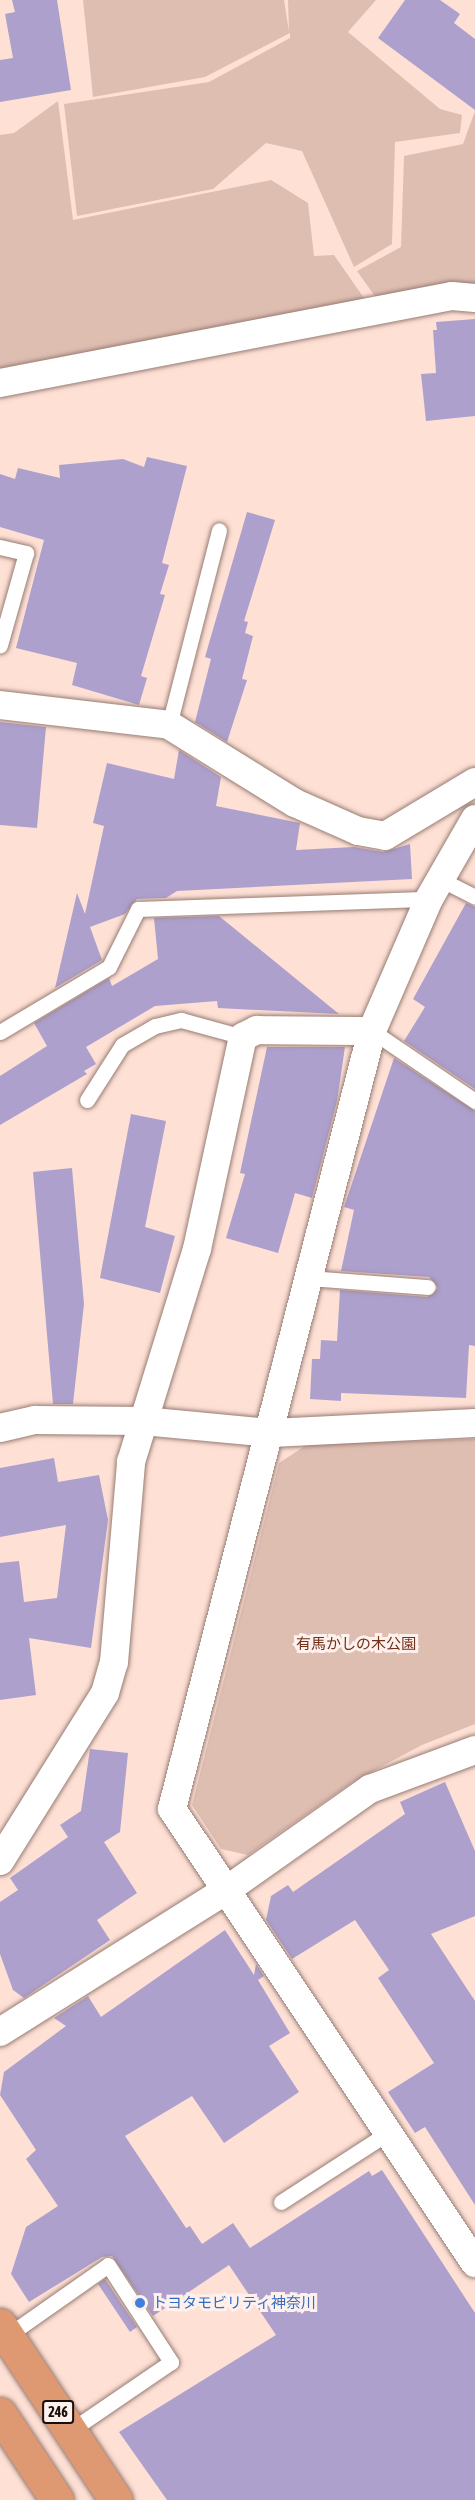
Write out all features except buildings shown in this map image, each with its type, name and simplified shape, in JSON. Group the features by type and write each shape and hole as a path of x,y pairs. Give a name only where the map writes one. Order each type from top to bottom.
{"highway":[{"name":"246","path":"4,2330 116,2500"},
{"path":"0,2414 57,2500"}],"street":[{"path":"0,383 452,296 475,298"},
{"path":"0,705 169,725 295,803 358,831 384,836 475,782"},
{"path":"475,819 434,889 372,1031 271,1433 172,1809 475,2263"},
{"path":"0,1861 105,1693 114,1662 131,1462 197,1249 243,1037 256,1030 372,1031"},
{"path":"0,1428 35,1420 143,1420 271,1433 475,1422"},
{"path":"0,2032 228,1890 370,1789 475,1750"}],"lane":[{"path":"169,725 219,530"},
{"path":"0,547 26,553 0,645"},
{"path":"0,1032 109,967 138,909 434,889 475,897"},
{"path":"87,1100 122,1045 155,1026 181,1020 243,1037"},
{"path":"372,1031 475,1101"},
{"path":"310,1278 428,1287"},
{"path":"281,2202 389,2132"},
{"path":"4,2330 108,2265 171,2362 70,2431"}],"green space":[{"path":"83,0 284,0 289,32 288,0 376,0 348,32 440,109 462,115 460,133 395,142 392,244 354,267 302,151 266,143 213,189 77,216 64,104 209,82 290,38 290,33 205,77 93,97"},
{"path":"58,101 73,220 271,180 308,203 314,256 334,255 373,311 0,374 0,135 14,133"},
{"path":"475,111 475,287 379,302 357,271 401,247 404,156 463,144"},
{"name":"有馬かしの木公園","path":"475,1439 475,1724 422,1745 351,1783 248,1855 221,1849 192,1805 279,1463 308,1444"}],"place":[{"name":"トヨタモビリティ神奈川","path":"140,2303"}]}
